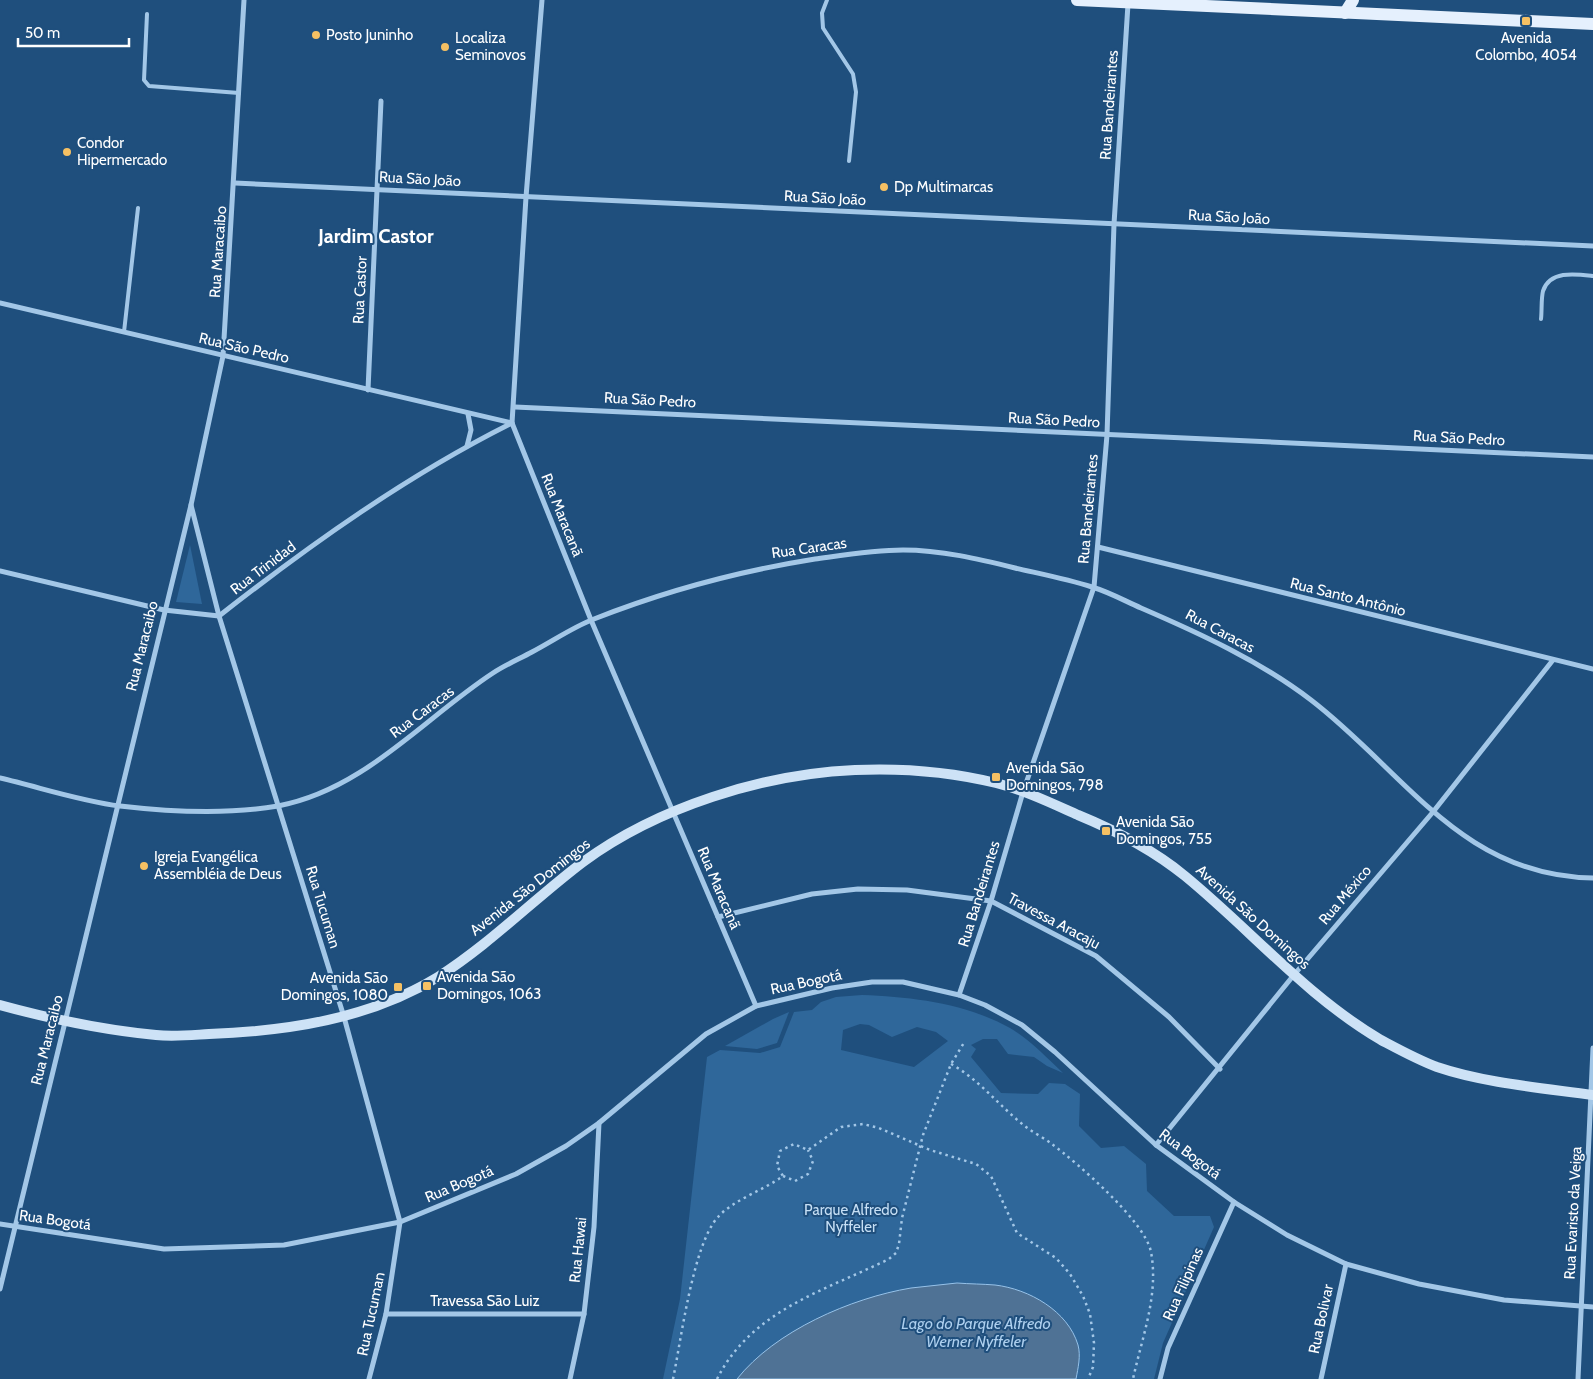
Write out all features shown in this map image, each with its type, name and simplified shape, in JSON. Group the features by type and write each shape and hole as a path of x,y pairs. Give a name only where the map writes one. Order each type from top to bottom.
{"main road":[{"path":"1077,0 1593,24"},
{"path":"1344,13 1353,0"}],"street":[{"name":"Rua Maracaibo","path":"0,1289 191,505 223,356 235,183 244,0"},
{"path":"512,423 515,406 526,197 542,0"},
{"name":"Rua Bandeirantes","path":"959,996 991,901 1023,792 1094,587 1107,434 1114,224 1128,3"},
{"name":"Rua Castor","path":"368,390 381,101"},
{"name":"Rua São João","path":"235,183 1593,246"},
{"name":"Rua São Pedro","path":"0,304 512,423"},
{"name":"Rua São Pedro","path":"515,406 1593,457"},
{"path":"467,446 471,430 468,414"},
{"name":"Rua Trinidad","path":"220,616 340,526 467,446 512,423"},
{"name":"Rua Maracanã","path":"512,423 591,620 756,1006"},
{"name":"Rua Tucuman","path":"191,505 220,616 344,1017 400,1222 386,1314 369,1379"},
{"name":"Rua Santo Antônio","path":"1098,548 1593,669"},
{"name":"Rua Caracas","path":"0,778 117,806 211,812 279,806 319,793 355,774 410,738 494,672 591,620 715,580 766,567 841,556 903,550 965,556 1094,587 1190,628 1256,664 1308,698 1362,743 1433,812 1464,836 1498,857 1536,872 1571,878 1593,878"},
{"path":"0,572 164,610 220,616"},
{"name":"Rua México","path":"1156,1145 1293,976 1433,812 1552,660"},
{"name":"Avenida São Domingos","path":"0,1006 64,1022 161,1036 264,1032 344,1017 414,990 439,976 489,939 584,861 672,810 805,773 860,770 928,772 994,782 1023,792 1108,828 1148,848 1184,875 1228,913 1293,976 1342,1015 1375,1036 1436,1066 1484,1078 1592,1095"},
{"name":"Travessa Aracaju","path":"718,917 812,894 858,889 907,890 991,901 1096,956 1168,1017 1220,1068"},
{"name":"Rua Bogotá","path":"0,1224 164,1248 211,1248 284,1245 400,1222 516,1174 566,1146 599,1123 706,1034 729,1019 756,1006 832,988 872,982 903,982 959,996 985,1005 1022,1025 1055,1052 1156,1145 1234,1202 1287,1234 1346,1264 1419,1284 1504,1300 1593,1307"},
{"name":"Rua Evaristo da Veiga","path":"1578,1379 1593,1048"},
{"name":"Rua Hawai","path":"570,1379 584,1314 594,1227 599,1123"},
{"name":"Rua Filipinas","path":"1160,1379 1168,1348 1234,1202"},
{"name":"Rua Bolivar","path":"1321,1379 1346,1264"},
{"name":"Travessa São Luiz","path":"386,1314 584,1314"}],"lane":[{"path":"827,0 822,13 823,28 853,74 856,92 849,161"},
{"path":"147,14 144,47 144,80 146,84 149,86 239,93"},
{"path":"124,333 138,208"},
{"path":"1541,319 1544,291 1551,280 1565,274 1593,276"}],"path":[{"path":"717,1379 727,1359 757,1328 771,1317 788,1306 889,1259 896,1253 920,1146 951,1064 965,1041"},
{"path":"951,1064 967,1073 1028,1128 1051,1143 1078,1165 1109,1194 1142,1235 1151,1250 1154,1281 1150,1310 1133,1379"},
{"path":"808,1150 841,1127 863,1124 879,1128 920,1146 976,1164 991,1176 1017,1233 1056,1258 1070,1274 1090,1314 1094,1343 1093,1367 1088,1379"},
{"path":"794,1144 808,1150 812,1161 808,1174 795,1181 783,1176 777,1166 780,1150 794,1144"},
{"path":"674,1379 691,1291 707,1232 719,1216 783,1176"}],"green space":[{"path":"190,545 202,604 176,602"},
{"name":"Parque Alfredo Nyffeler","path":"881,996 938,1003 993,1019 1010,1028 1031,1043 1063,1073 1047,1066 1034,1057 1008,1054 997,1039 983,1039 971,1045 976,1049 971,1057 1001,1093 1038,1094 1049,1083 1065,1084 1080,1094 1079,1126 1101,1148 1124,1146 1146,1164 1147,1191 1174,1216 1210,1216 1214,1227 1163,1343 1154,1379 663,1379 680,1299 707,1057 720,1050 760,1053 780,1047 794,1012 812,1010 821,1002 836,997","holes":["860,1024 869,1025 892,1037 917,1027 936,1032 948,1041 914,1067 841,1050 843,1030"]},
{"path":"789,1012 777,1043 757,1049 725,1046 773,1019"}],"water":[{"name":"Lago do Parque Alfredo Werner Nyffeler","path":"957,1283 1008,1287 1034,1297 1056,1312 1066,1322 1078,1345 1079,1358 1076,1379 737,1379 772,1346 816,1319 864,1300 888,1293 911,1288"}],"place":[{"name":"Avenida Colombo, 4054","path":"1526,21"},
{"name":"Posto Juninho","path":"316,35"},
{"name":"Localiza Seminovos","path":"445,47"},
{"name":"Condor Hipermercado","path":"67,152"},
{"name":"Dp Multimarcas","path":"884,187"},
{"name":"Avenida São Domingos, 798","path":"996,777"},
{"name":"Avenida São Domingos, 755","path":"1106,831"},
{"name":"Igreja Evangélica Assembléia de Deus","path":"144,866"},
{"name":"Avenida São Domingos, 1063","path":"427,986"},
{"name":"Avenida São Domingos, 1080","path":"398,987"}],"district":[{"name":"Jardim Castor","path":"376,236"}]}
